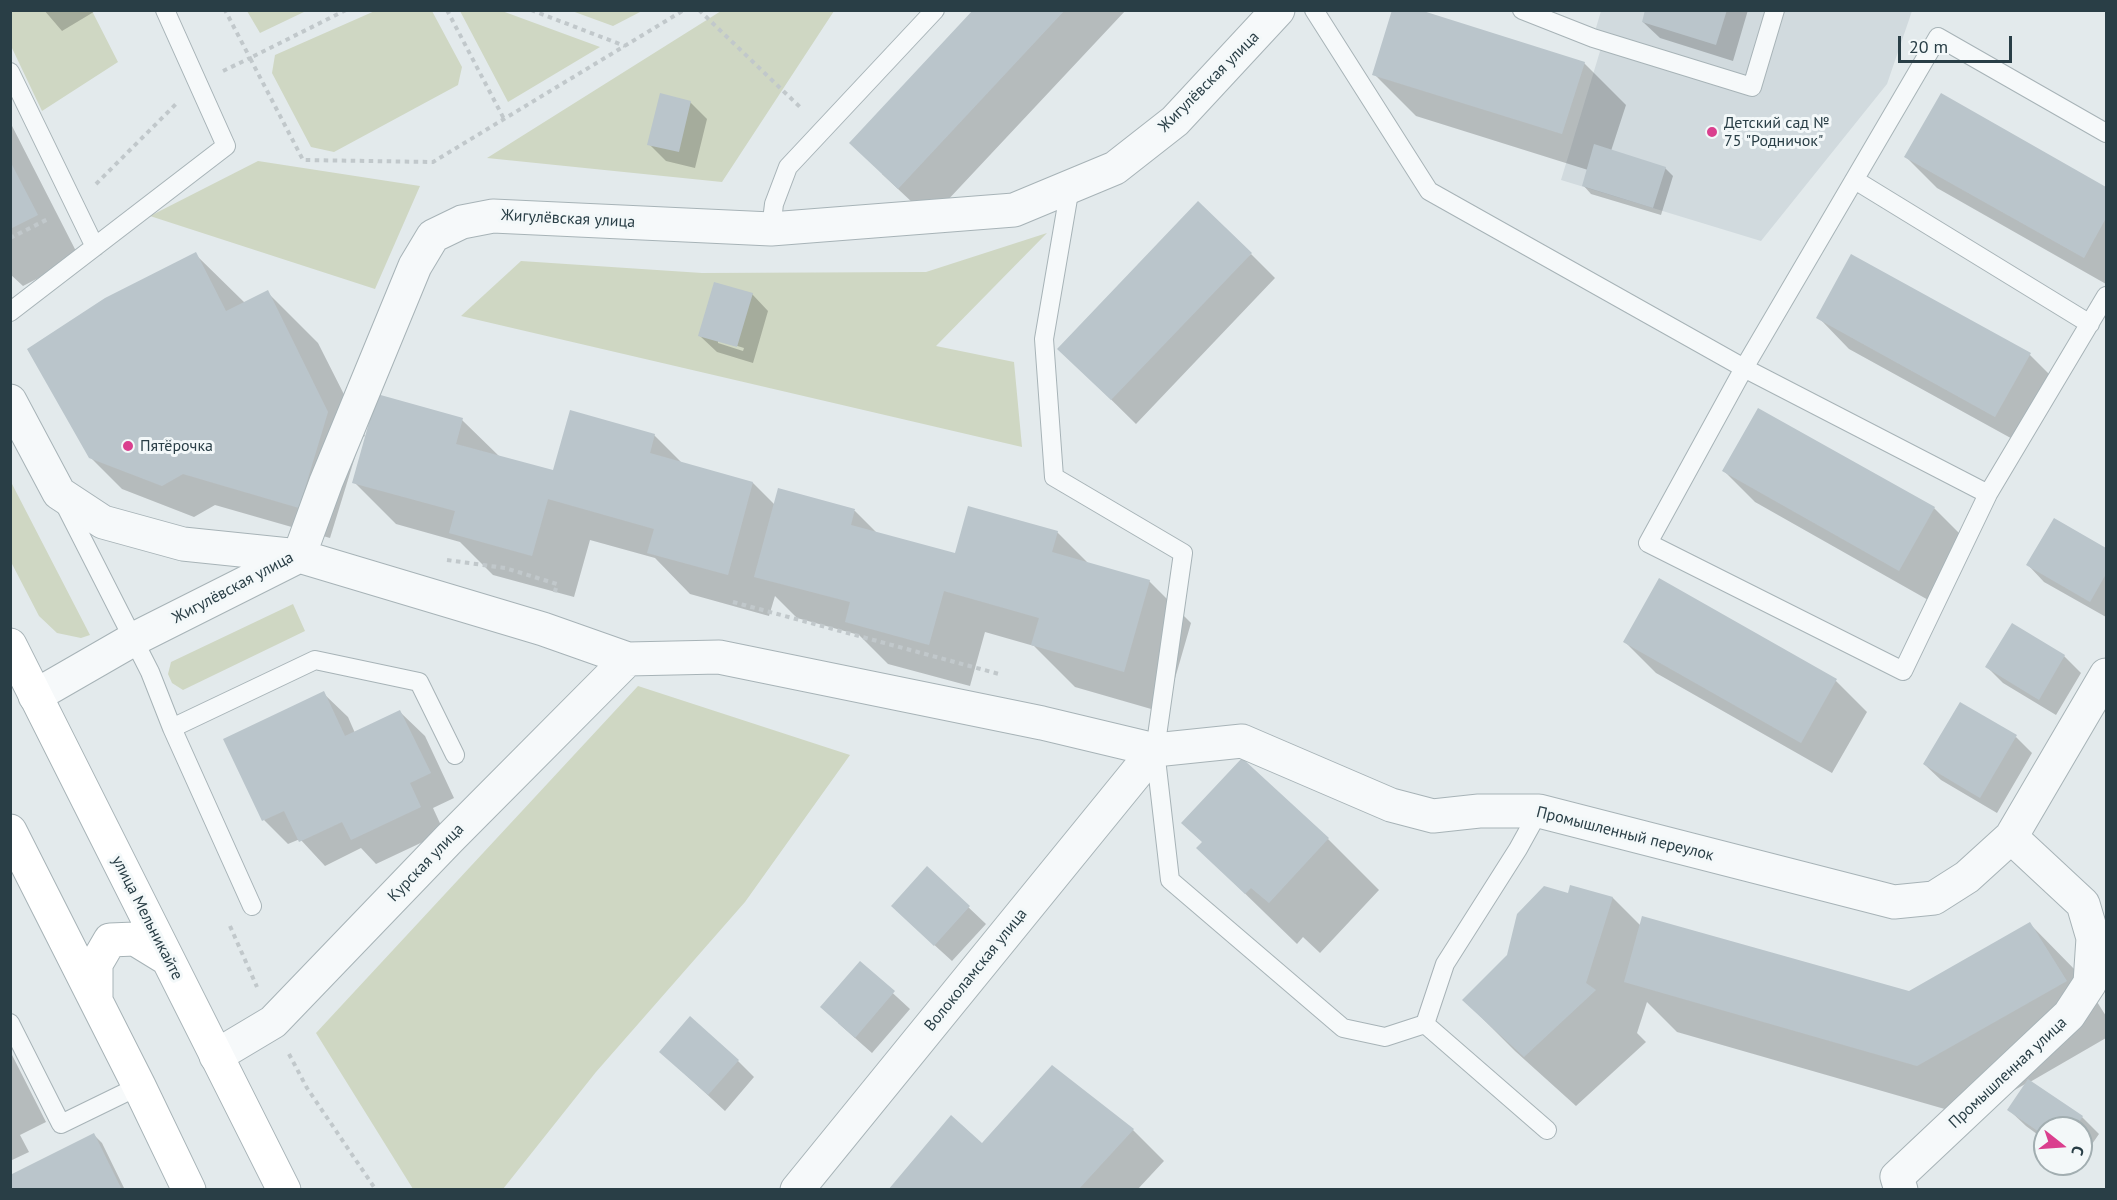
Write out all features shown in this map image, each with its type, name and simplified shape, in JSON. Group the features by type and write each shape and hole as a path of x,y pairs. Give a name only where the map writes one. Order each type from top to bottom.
{"main road":[{"name":"улица Мельникайте","path":"10,645 284,1190"},
{"path":"10,831 96,999 189,1190"},
{"path":"96,999 96,964 110,940 135,939 166,958"}],"street":[{"name":"Жигулёвская улица","path":"35,696 134,639 298,556 415,266 433,236 462,222 493,216 771,229 1014,210 1115,168 1175,121 1278,10"},
{"path":"10,401 59,494 103,522 183,544 298,556 543,629 628,659"},
{"name":"Промышленный переулок","path":"628,659 719,657 1042,723 1155,750 1242,741 1392,805 1433,816 1479,811 1539,811 1894,902 1934,898 1967,877 2011,837"},
{"name":"Курская улица","path":"216,1056 273,1022 449,838 628,659"},
{"path":"2011,837 2106,675"},
{"name":"Волоколамская улица","path":"798,1190 1155,750"},
{"name":"Промышленная улица","path":"1901,1190 1897,1177 2069,1016 2090,983 2093,938 2083,904 2011,837"}],"lane":[{"path":"10,312 226,146 165,10"},
{"path":"771,229 774,204 788,167 935,10"},
{"path":"1314,10 1429,191 1744,368 1988,494"},
{"path":"1522,10 1593,38 1752,87 1775,10"},
{"path":"2106,134 1938,38 1744,368 1648,543 1903,671 1988,494 2106,296"},
{"path":"10,72 95,247"},
{"path":"1855,180 2090,324"},
{"path":"1070,187 1044,339 1054,477 1183,553 1155,750 1170,880 1343,1028 1385,1037 1425,1024"},
{"path":"59,494 150,672 172,728 252,906"},
{"path":"172,728 315,660 419,682 455,755"},
{"path":"1425,1024 1445,964 1518,849 1539,811"},
{"path":"10,1023 61,1124 139,1086"},
{"path":"1425,1024 1547,1130"}],"path":[{"path":"225,10 303,160 433,162 684,10"},
{"path":"10,238 75,205 197,82 346,10"},
{"path":"447,10 504,119"},
{"path":"531,10 625,46"},
{"path":"699,10 823,129"},
{"path":"734,602 1010,677"}],"shaded area":[{"name":"Детский сад № 75 \"Родничок\"","path":"1601,11 1912,11 1887,84 1761,241 1561,180 1601,48 1593,38"}],"green space":[{"path":"11,10 92,11 118,62 42,111 11,46"},
{"path":"377,10 432,11 462,67 458,85 334,152 311,147 272,73 275,55"},
{"path":"642,10 613,26 572,11"},
{"path":"247,11 306,11 260,33"},
{"path":"460,11 502,11 600,47 508,102"},
{"path":"721,11 834,11 722,182 487,158"},
{"path":"258,161 420,186 375,289 150,216"},
{"path":"1047,233 936,346 1014,362 1022,447 461,316 521,261 702,273 926,272"},
{"path":"11,482 90,635 81,638 57,633 39,616 11,562"},
{"path":"293,604 305,631 183,690 172,683 168,674 171,662"},
{"path":"638,686 850,755 745,902 596,1072 503,1189 413,1189 316,1033"}],"building":[{"path":"973,10 1065,10 898,189 849,143"},
{"path":"1392,10 1420,10 1585,62 1562,134 1372,75"},
{"path":"1645,10 1727,10 1716,45 1642,22"},
{"path":"660,93 691,101 679,152 647,145"},
{"path":"1941,93 2106,187 2106,218 2084,258 1904,157"},
{"path":"1594,144 1666,167 1653,208 1582,186"},
{"path":"10,161 38,215 10,229"},
{"path":"1198,201 1252,253 1111,400 1057,349"},
{"path":"196,252 226,311 268,290 328,412 299,508 183,474 162,486 89,458 27,349 105,298"},
{"path":"1851,254 2031,353 1995,417 1816,318"},
{"path":"714,282 753,293 737,347 698,336"},
{"path":"377,394 463,418 456,444 553,470 570,410 655,434 650,453 753,482 728,575 647,553 654,529 548,499 532,556 449,533 455,511 352,483"},
{"path":"1758,408 1935,507 1899,571 1722,471"},
{"path":"778,488 855,509 851,525 955,553 968,506 1058,531 1052,552 1150,580 1124,672 1031,645 1039,618 944,591 929,645 845,622 850,602 754,577"},
{"path":"2054,518 2106,548 2106,574 2090,602 2026,565"},
{"path":"1659,578 1837,679 1801,743 1623,642"},
{"path":"2012,623 2065,655 2039,700 1985,667"},
{"path":"324,691 345,736 400,710 431,773 410,783 421,807 351,840 342,822 299,842 284,811 262,821 223,739"},
{"path":"1960,702 2017,735 1980,798 1923,764"},
{"path":"1242,758 1329,838 1269,903 1251,888 1245,894 1196,848 1202,842 1181,823"},
{"path":"927,866 970,906 934,946 891,906"},
{"path":"1570,885 1613,897 1586,983 1596,990 1524,1057 1462,1000 1507,955 1517,914 1544,886 1568,893"},
{"path":"1642,916 1909,991 2030,922 2067,981 1917,1066 1624,982"},
{"path":"860,961 895,991 855,1038 820,1007"},
{"path":"690,1016 739,1060 708,1095 659,1052"},
{"path":"1052,1065 1134,1129 1078,1190 888,1190 951,1115 982,1143"},
{"path":"2028,1079 2083,1116 2033,1116 2033,1128 2007,1110"},
{"path":"94,1133 122,1190 10,1190 10,1175"}],"place":[{"name":"Детский сад № 75 \"Родничок\"","path":"1712,132"},
{"name":"Пятёрочка","path":"128,446"}]}
